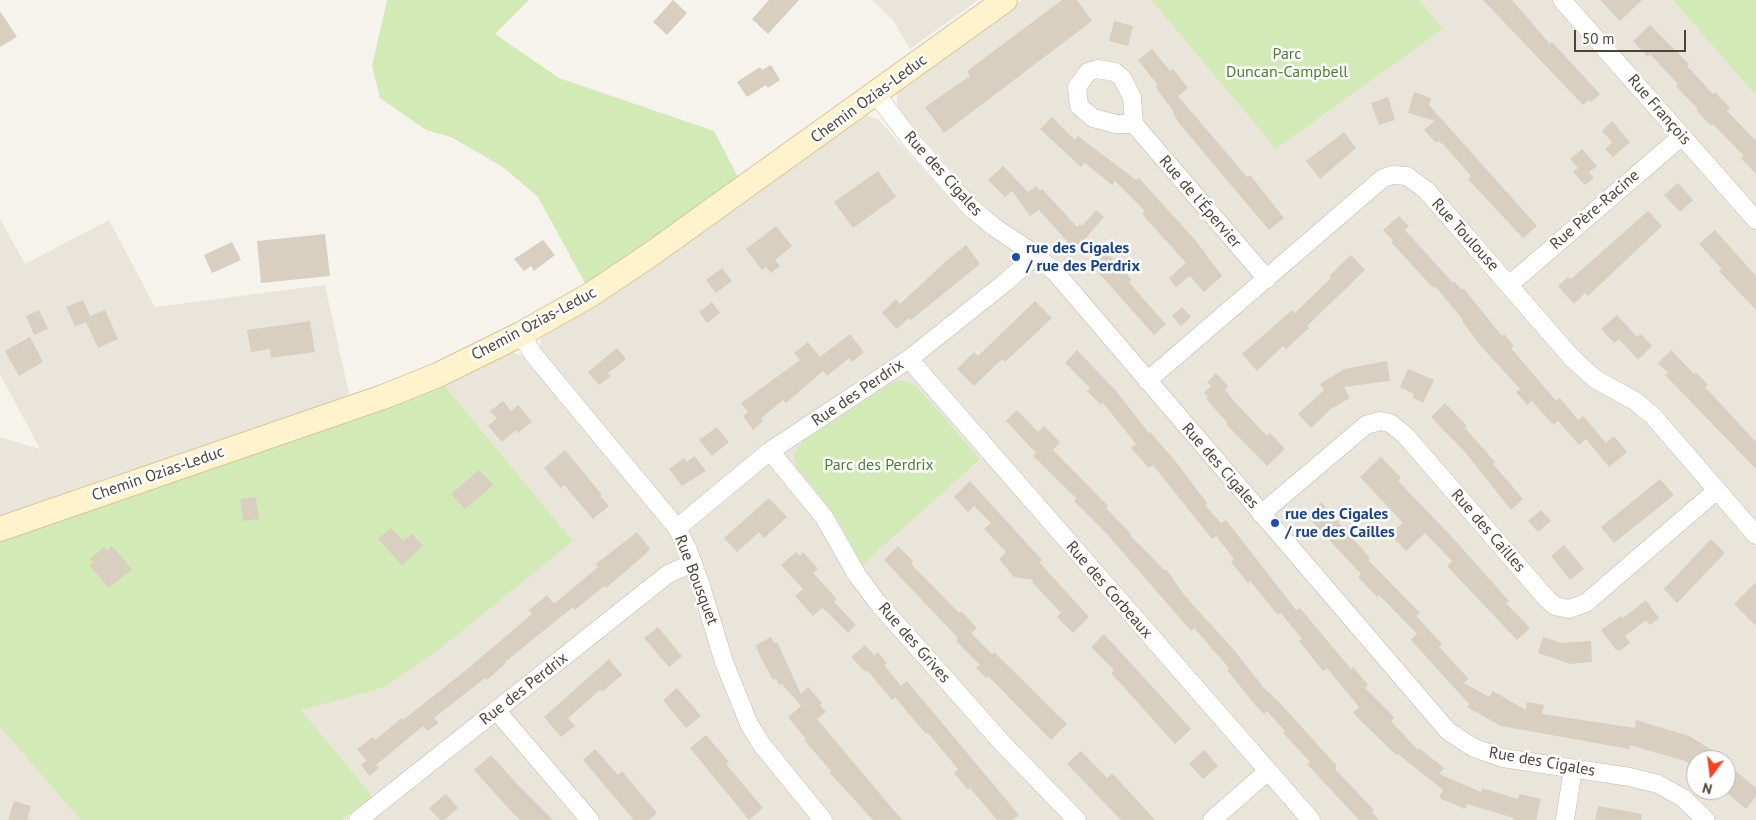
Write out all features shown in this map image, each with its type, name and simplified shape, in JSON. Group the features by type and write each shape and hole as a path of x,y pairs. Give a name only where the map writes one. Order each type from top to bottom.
{"street":[{"name":"Chemin Ozias-Leduc","path":"0,529 383,398 438,375 521,334 623,274 1005,0"},
{"name":"Rue François","path":"1562,0 1756,220"},
{"name":"Rue des Cigales","path":"876,94 912,141 970,207 994,227 1036,255 1054,272 1448,731 1470,745 1493,756 1630,777 1658,784 1683,798 1706,820"},
{"name":"Rue de l'Épervier","path":"1134,124 1267,279"},
{"name":"Rue Père-Racine","path":"1509,285 1682,136"},
{"name":"Rue Toulouse","path":"1147,381 1383,178 1397,174 1407,176 1416,181 1572,358 1595,379 1643,407 1756,535"},
{"name":"Rue des Perdrix","path":"677,528 770,451 909,359 1007,281 1036,255"},
{"name":"Rue Bousquet","path":"521,334 533,354 677,528 692,564 727,670 749,724 762,745 823,820"},
{"name":"Rue des Corbeaux","path":"909,359 1311,820"},
{"name":"Rue des Cailles","path":"1262,514 1366,425 1380,422 1390,423 1405,435 1546,599 1555,606 1569,610 1586,603 1717,490"},
{"name":"Rue des Grives","path":"770,451 824,517 853,568 877,602 1004,746 1077,820"},
{"name":"Rue des Perdrix","path":"358,820 668,574 692,564"},
{"path":"496,710 590,820"},
{"path":"1565,820 1573,769"},
{"path":"1212,820 1268,771"}],"shaded area":[{"path":"872,0 978,0 910,49 893,20"},
{"path":"1022,0 1151,0 1276,149 1443,29 1419,0 1673,0 1756,96 1756,820 342,820 371,796 300,710 383,688 573,541 444,385 512,352 525,357 540,349 541,338 545,335 624,287 860,119 868,116 879,120 947,196 963,183 897,107 897,93"},
{"path":"0,219 25,264 109,220 155,307 325,285 350,398 0,517 0,437 40,449 0,374"},
{"path":"0,727 82,820 0,820"}],"green space":[{"path":"387,0 529,0 495,34 559,78 714,131 738,177 650,242 585,283 538,197 503,167 451,137 426,130 380,98 372,66"},
{"name":"Parc Duncan-Campbell","path":"1151,0 1419,0 1443,29 1276,149"},
{"path":"1673,0 1756,0 1756,96"},
{"name":"Parc des Perdrix","path":"900,380 915,385 980,459 862,565 840,523 816,490 797,469 794,454 803,441 890,384"},
{"path":"444,385 573,541 442,647 383,688 301,710 372,796 342,820 81,820 0,727 0,541 420,396"}],"building":[{"path":"673,0 687,13 667,35 653,22"},
{"path":"769,0 799,0 768,34 752,19"},
{"path":"1062,0 1077,0 1092,21 944,133 925,107 970,76 967,71"},
{"path":"1483,0 1512,0 1550,44 1552,42 1600,94 1591,102 1589,100 1583,105"},
{"path":"1600,0 1642,0 1620,21"},
{"path":"0,11 17,37 0,47"},
{"path":"1114,21 1133,26 1128,46 1109,41"},
{"path":"1650,25 1689,64 1687,66 1713,94 1715,92 1730,108 1727,111 1756,141 1756,174 1741,158 1744,156 1713,124 1711,126 1696,110 1698,109 1676,86 1678,84 1650,54 1648,57 1633,41"},
{"path":"1152,49 1170,71 1173,69 1188,88 1178,96 1247,177 1250,175 1284,218 1269,230 1178,122 1174,112 1156,87 1158,85 1138,60"},
{"path":"771,65 780,80 768,88 766,85 747,97 737,82 760,67 762,70"},
{"path":"1414,92 1431,98 1429,105 1537,226 1523,238 1468,179 1471,176 1444,145 1438,141 1436,143 1424,130 1435,121 1408,113"},
{"path":"1388,97 1395,120 1379,125 1371,103"},
{"path":"1052,117 1075,140 1078,136 1136,180 1139,178 1196,241 1222,276 1204,292 1190,276 1176,287 1169,278 1186,263 1142,214 1145,211 1115,181 1112,185 1085,163 1081,167 1040,129"},
{"path":"1612,121 1630,142 1613,157 1605,149 1612,142 1602,131"},
{"path":"1344,132 1356,148 1320,179 1306,161"},
{"path":"1582,149 1597,166 1589,172 1594,178 1585,185 1573,172 1578,168 1570,159"},
{"path":"1003,166 1028,192 1036,186 1040,191 1042,189 1077,227 1080,224 1082,226 1096,210 1104,217 1075,250 1039,210 1030,216 1012,191 1005,197 988,180"},
{"path":"878,171 896,197 853,228 834,202"},
{"path":"1678,183 1693,200 1680,212 1664,195"},
{"path":"1648,211 1662,226 1588,296 1585,293 1574,304 1558,286 1568,277 1571,279"},
{"path":"1399,216 1409,226 1405,230 1453,283 1454,281 1462,290 1464,289 1502,336 1504,334 1514,346 1511,348 1556,401 1560,398 1578,420 1583,416 1606,443 1614,436 1627,452 1609,467 1586,439 1579,445 1558,421 1553,425 1532,401 1527,405 1516,392 1520,389 1479,344 1463,320 1435,286 1433,288 1391,242 1393,240 1383,230"},
{"path":"776,226 792,246 775,260 780,266 771,273 766,267 762,270 746,249"},
{"path":"1715,230 1756,276 1756,310 1719,271 1722,269 1699,244"},
{"path":"325,234 330,276 261,283 257,241"},
{"path":"543,240 555,255 534,271 531,266 524,271 514,259"},
{"path":"232,242 241,260 212,273 204,255"},
{"path":"966,245 980,264 911,320 909,318 897,329 882,313 896,299 900,304"},
{"path":"1104,250 1132,280 1129,282 1166,324 1154,335 1090,263"},
{"path":"1351,255 1365,270 1307,326 1309,328 1286,349 1283,346 1257,371 1242,354 1292,310 1295,313 1331,278 1329,276"},
{"path":"722,268 732,281 716,293 706,280"},
{"path":"83,300 90,316 105,310 118,339 98,348 86,322 75,326 66,307"},
{"path":"1035,301 1052,318 1005,362 1002,359 974,386 957,369 974,352 978,356"},
{"path":"712,302 720,313 707,323 699,312"},
{"path":"1182,307 1191,317 1181,326 1172,316"},
{"path":"39,310 48,329 34,335 26,316"},
{"path":"1617,315 1637,337 1641,334 1652,346 1638,360 1619,339 1614,343 1601,329"},
{"path":"310,321 315,352 271,358 270,349 251,352 247,330"},
{"path":"850,334 864,352 852,362 849,358 827,376 823,371 786,403 783,400 761,418 763,421 753,430 743,416 748,412 741,403 800,360 794,353 808,342 820,357"},
{"path":"30,337 43,362 19,376 5,351"},
{"path":"617,348 626,359 608,373 611,376 599,385 588,372"},
{"path":"1077,350 1116,391 1149,433 1176,462 1207,503 1205,505 1221,523 1226,520 1296,610 1300,608 1351,669 1353,667 1368,685 1365,688 1394,717 1391,721 1418,750 1419,748 1444,768 1439,774 1481,792 1482,788 1518,799 1519,794 1541,799 1536,820 1513,820 1514,818 1467,804 1465,809 1439,798 1443,790 1398,754 1396,755 1353,713 1359,707 1327,668 1323,671 1299,641 1302,639 1281,613 1278,615 1250,581 1248,583 1231,562 1234,559 1216,536 1212,539 1153,465 1149,468 1131,448 1136,444 1103,403 1101,405 1087,391 1090,388 1065,363"},
{"path":"1671,350 1694,374 1696,372 1708,385 1705,387 1756,442 1756,469 1665,375 1668,373 1658,363"},
{"path":"1387,361 1390,381 1344,387 1350,398 1332,408 1311,428 1298,414 1324,390 1320,384 1344,369"},
{"path":"1408,369 1434,380 1423,403 1413,398 1414,394 1400,387"},
{"path":"1216,373 1228,386 1225,389 1232,399 1267,436 1270,433 1285,449 1267,466 1226,424 1227,422 1206,399 1208,397 1204,393 1211,386 1207,382"},
{"path":"503,401 511,411 518,405 532,422 518,433 516,430 502,442 488,426 497,418 490,411"},
{"path":"1445,403 1467,426 1465,428 1495,462 1493,464 1523,499 1511,510 1465,452 1431,417"},
{"path":"1017,410 1038,432 1044,426 1060,442 1053,450 1108,506 1106,508 1130,535 1165,571 1166,569 1185,596 1234,650 1264,688 1337,766 1335,769 1374,810 1372,812 1379,820 1359,820 1307,764 1310,762 1283,733 1285,731 1267,711 1264,714 1256,706 1227,670 1229,668 1194,628 1191,631 1107,534 1074,501 1076,498 1033,456 1036,453 1006,421"},
{"path":"717,427 729,442 712,456 699,440"},
{"path":"565,450 609,506 593,519 564,485 561,488 544,468"},
{"path":"694,456 706,471 682,486 669,469 684,458 687,462"},
{"path":"1381,457 1401,478 1398,481 1453,538 1509,601 1506,603 1530,628 1517,640 1447,566 1452,561 1425,533 1406,551 1390,534 1403,523 1360,477"},
{"path":"479,470 493,485 465,509 451,494"},
{"path":"1660,479 1674,495 1614,543 1601,527"},
{"path":"970,481 1042,560 1039,562 1089,617 1073,633 1057,617 1061,613 1032,582 1033,580 1014,577 999,559 1006,552 984,529 991,523 974,506 968,512 954,497"},
{"path":"256,497 259,519 243,521 240,499"},
{"path":"769,498 787,517 764,538 759,532 737,552 724,538"},
{"path":"1321,502 1370,558 1368,560 1420,613 1416,616 1442,644 1439,647 1469,679 1464,683 1489,697 1493,691 1526,710 1527,702 1544,705 1542,714 1635,728 1636,720 1689,736 1712,750 1686,750 1686,762 1630,745 1629,749 1501,726 1467,707 1469,704 1411,640 1417,634 1379,595 1377,597 1358,577 1361,574 1307,516"},
{"path":"1541,510 1551,521 1538,532 1528,521"},
{"path":"391,528 403,541 412,534 423,546 402,565 378,539"},
{"path":"637,532 650,549 641,558 606,588 604,586 575,610 573,607 505,662 487,680 485,678 434,718 438,723 428,731 423,726 376,765 379,768 370,776 361,765 367,761 357,749 373,737 375,740 402,718 403,720 465,671 532,614 529,610 547,595 554,604 598,567 596,564"},
{"path":"1711,539 1725,553 1677,603 1664,589"},
{"path":"1564,545 1584,569 1570,580 1551,556"},
{"path":"112,546 132,569 109,588 89,565 93,562 90,559 104,547 107,551"},
{"path":"898,546 913,561 911,563 915,568 959,613 961,611 977,628 971,633 992,654 994,652 1067,724 1051,740 988,676 986,678 976,668 980,665 956,641 958,638 884,560"},
{"path":"796,552 800,556 803,552 818,569 813,573 837,599 834,602 856,625 848,633 822,608 813,616 795,596 803,589 781,565"},
{"path":"1756,582 1756,626 1734,604"},
{"path":"1646,600 1659,618 1650,625 1646,620 1625,636 1630,643 1621,650 1616,650 1601,630 1621,616 1623,618"},
{"path":"658,627 682,656 669,667 644,638"},
{"path":"1104,634 1191,729 1175,744 1111,673 1114,670 1091,647"},
{"path":"771,637 774,643 777,642 801,694 808,687 822,703 820,705 826,712 817,719 902,820 873,820 830,773 831,771 804,740 806,739 788,717 801,706 782,684 779,685 776,678 773,680 758,652 756,645"},
{"path":"1543,637 1562,643 1591,641 1592,662 1570,664 1538,653"},
{"path":"865,645 874,655 878,652 887,663 884,665 901,686 907,681 1019,815 1012,820 997,820 970,788 968,790 954,773 958,769 928,733 926,734 895,697 892,700 867,670 865,672 851,657"},
{"path":"609,659 622,675 602,692 600,690 568,718 575,726 561,737 544,717"},
{"path":"677,688 701,716 686,728 663,700"},
{"path":"706,735 729,762 726,764 763,808 749,820 690,748"},
{"path":"595,749 618,775 622,771 657,813 649,820 634,820 583,760"},
{"path":"1204,750 1218,766 1203,779 1189,764"},
{"path":"1081,751 1107,778 1112,773 1155,820 1121,820 1067,764"},
{"path":"491,755 553,820 520,820 509,809 474,770"},
{"path":"1736,771 1756,788 1756,796 1746,809 1735,800"},
{"path":"446,794 458,808 444,820 440,820 429,808"},
{"path":"14,801 31,806 27,820 8,820"},
{"path":"1598,806 1642,814 1641,820 1595,820"}],"place":[{"name":"rue des Cigales / rue des Perdrix","path":"1016,257"},
{"name":"rue des Cigales / rue des Cailles","path":"1275,523"}]}
